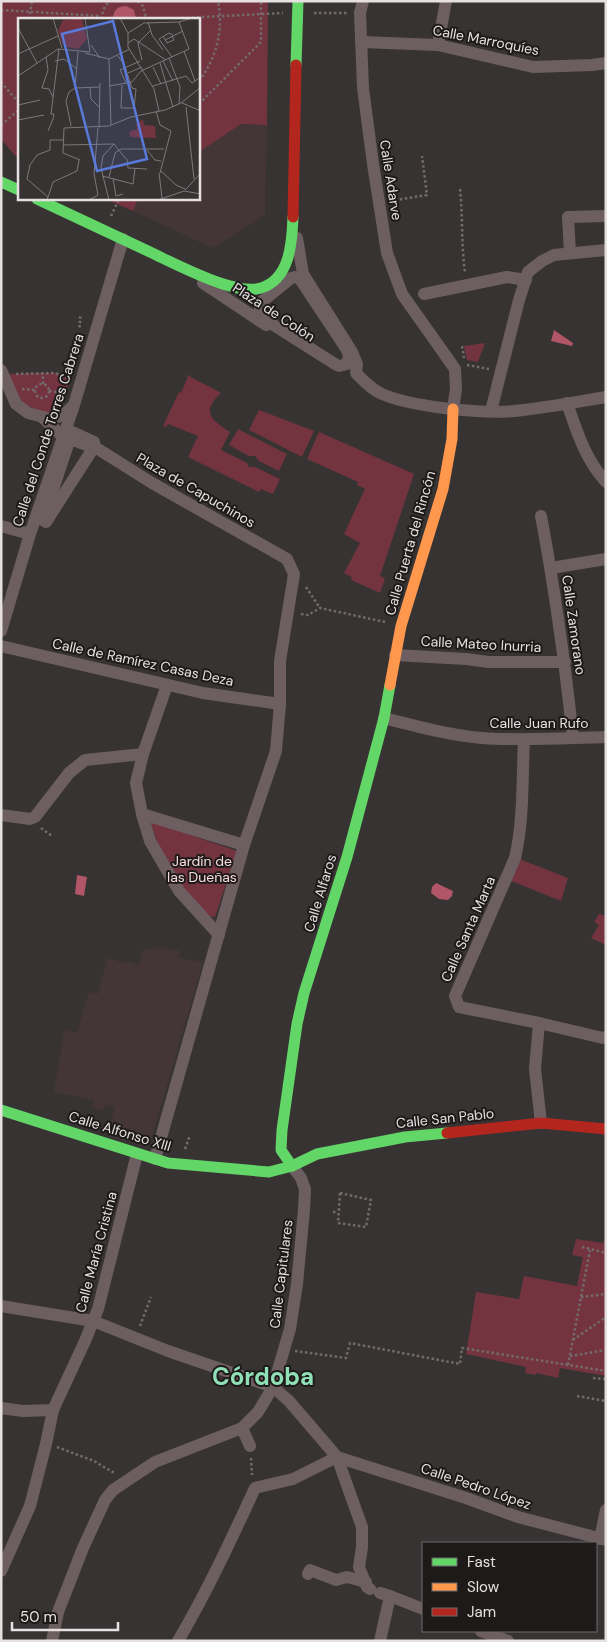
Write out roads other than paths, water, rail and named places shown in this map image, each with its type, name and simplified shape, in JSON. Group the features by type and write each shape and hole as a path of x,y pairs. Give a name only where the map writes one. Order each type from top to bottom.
{"street":[{"name":"Plaza de Colón","path":"38,200 222,285 249,290 261,288 278,275 289,258 292,245 298,1"},
{"path":"438,45 446,1"},
{"name":"Calle Adarve","path":"361,7 363,88 388,253 392,270 402,294 415,297 441,349 455,369 456,389 453,409"},
{"name":"Calle Marroquíes","path":"361,42 438,45 533,67 606,63"},
{"path":"1,182 18,190"},
{"name":"Plaza de Colón","path":"294,208 302,274 352,352 357,364 356,374"},
{"path":"570,252 568,217 606,216"},
{"name":"Calle del Conde Torres Cabrera","path":"1,631 30,534 66,438 123,240"},
{"path":"491,411 500,371 528,272 542,261 554,255 606,250"},
{"name":"Plaza de Colón","path":"180,266 238,307 338,370 349,375 356,374"},
{"path":"415,297 507,277 526,280"},
{"name":"Plaza de Colón","path":"291,278 298,278 347,350 349,358 347,364 339,366 264,319 259,310 261,302 291,278"},
{"path":"5,373 16,404 28,413 51,419 58,417 74,405"},
{"name":"Plaza de Colón","path":"356,374 369,386 396,399 453,409 513,411 606,397"},
{"path":"567,403 579,439 593,468 606,482"},
{"name":"Calle Puerta del Rincón","path":"401,626 443,489 452,439 453,409"},
{"path":"42,417 66,438 43,520 46,522 92,450 92,446"},
{"name":"Plaza de Capuchinos","path":"66,438 72,432 94,442 92,446 152,483 287,559 294,574 280,660 280,704"},
{"name":"Calle Zamorano","path":"541,516 565,662 574,738"},
{"path":"1,526 30,534"},
{"path":"551,568 606,559"},
{"name":"Calle Alfaros","path":"292,1166 281,1150 282,1125 297,1024 304,993 347,857 384,718 401,626"},
{"name":"Calle de Ramírez Casas Deza","path":"1,646 203,693 280,704"},
{"name":"Calle Mateo Inurria","path":"395,655 488,662 565,662"},
{"path":"167,685 136,784 142,814 150,841 179,891 219,935"},
{"path":"155,1159 244,845 276,751 280,704"},
{"name":"Calle Juan Rufo","path":"384,718 411,725 480,737 524,740 606,737"},
{"name":"Calle Santa Marta","path":"524,740 520,838 515,858 455,996 459,1007 606,1037"},
{"path":"1,815 30,819 35,817 69,773 85,760 144,754"},
{"path":"142,814 244,845"},
{"path":"539,1023 535,1069 541,1123"},
{"name":"Calle Alfonso XIII","path":"1,1110 155,1159 182,1159 269,1172 292,1166"},
{"name":"Calle San Pablo","path":"292,1166 317,1154 406,1137 541,1123 606,1129"},
{"name":"Calle María Cristina","path":"1,1571 30,1506 53,1410 86,1341 98,1310 137,1154"},
{"name":"Calle Capitulares","path":"242,1428 258,1412 273,1387 285,1350 296,1292 305,1189 301,1178 292,1166"},
{"path":"1,1306 93,1321 273,1387 289,1401 337,1457 362,1527 360,1567 376,1590 380,1641"},
{"path":"1,1408 24,1411 53,1410"},
{"path":"52,1641 58,1612 83,1548 105,1500 113,1490 122,1482 155,1462 242,1428 250,1446"},
{"path":"178,1641 199,1606 255,1488 293,1480 337,1457"},
{"name":"Calle Pedro López","path":"337,1457 466,1498 518,1517 603,1540"},
{"path":"603,1540 606,1510"},
{"path":"308,1574 310,1570 336,1580 347,1577 422,1609"},
{"path":"484,1632 508,1641"}],"district":[{"name":"Córdoba","path":"263,1376"}],"park label":[{"name":"Jardín de las Dueñas","path":"202,870"}]}
